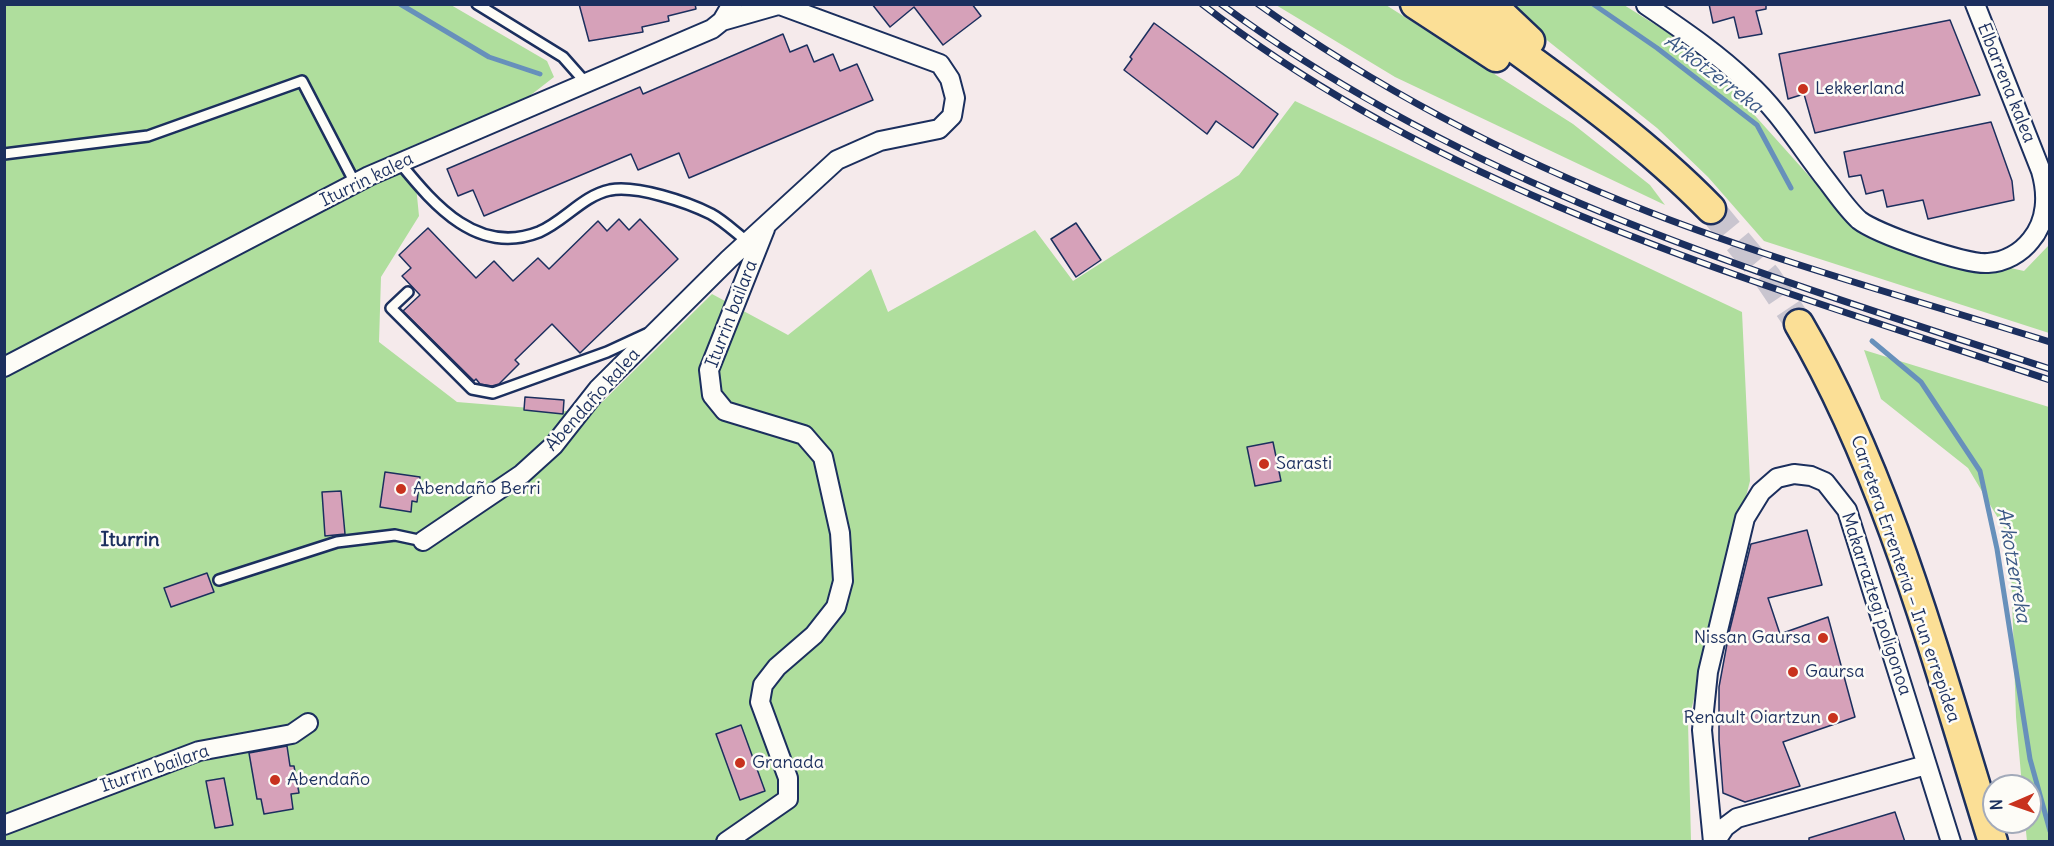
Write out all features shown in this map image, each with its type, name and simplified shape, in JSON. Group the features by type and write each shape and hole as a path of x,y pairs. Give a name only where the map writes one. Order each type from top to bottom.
{"main road":[{"path":"1415,4 1610,132 1635,138"},
{"path":"1454,4 1635,138 1711,209"},
{"path":"1491,4 1526,36 1577,95"},
{"name":"Carretera Errenteria – Irun errepidea","path":"1799,324 1834,386 1867,464 1929,638 1993,842"}],"street":[{"name":"Iturrin kalea","path":"4,367 355,183 712,29 722,21 732,4"},
{"name":"Elbarrena kalea","path":"1649,5 1748,82 1780,118 1841,199 1861,221 1877,231 1964,260 1988,263 2011,257 2030,242 2042,221 2045,197 2041,171 1975,4"},
{"path":"722,21 778,5"},
{"name":"Abendaño kalea","path":"423,541 522,474 554,445 598,389 748,242 837,160 880,141 939,129 952,116 955,98 950,79 940,64 778,5"},
{"name":"Iturrin bailara","path":"726,842 788,799 788,778 760,702 763,685 777,667 814,635 829,617 836,607 843,581 843,548 823,458 804,435 725,411 712,395 709,370 766,225"},
{"name":"Makarraztegi poligonoa","path":"1714,842 1702,730 1708,672 1745,518 1761,492 1777,478 1794,474 1811,476 1825,482 1847,510 1951,842"},
{"name":"Iturrin bailara","path":"4,825 199,751 292,734 308,723"},
{"name":"Makarraztegi poligonoa","path":"1714,842 1725,827 1737,818 1926,765"}],"lane":[{"path":"477,4 563,57 586,83"},
{"path":"4,154 148,136 302,81 355,183"},
{"path":"400,163 432,203 476,233 502,239 540,231 582,202 611,190 653,193 712,215 748,242"},
{"path":"408,292 392,308 472,389 493,393 607,352 662,326"},
{"path":"219,580 337,542 395,535 423,541"}],"green space":[{"path":"5,5 451,5 547,61 554,77 527,98 412,146 419,216 381,277 379,342 457,402 591,413 712,294 788,335 871,269 888,312 1035,230 1073,281 1239,175 1295,101 1742,312 1750,481 1688,722 1691,841 5,841"},
{"path":"1276,5 1386,5 1573,124 1650,185 1665,205 1395,77"},
{"path":"1503,5 1624,5 1697,51 1862,235 2024,271 2049,245 2049,333 1764,241 1708,177 1657,128"},
{"path":"1864,350 2049,407 2049,841 2027,841 2026,834 2042,834 2042,774 2021,774 2016,717 2010,538 1968,468 1881,399"}],"building":[{"path":"579,4 695,4 696,9 668,16 669,21 642,27 643,32 589,41"},
{"path":"872,4 972,4 981,16 943,45 914,7 890,27"},
{"path":"1709,4 1766,4 1766,9 1756,11 1762,34 1739,38 1734,17 1713,23"},
{"path":"1950,20 1980,95 1815,133 1804,94 1788,99 1779,54"},
{"path":"1154,23 1278,114 1253,148 1216,121 1207,134 1124,70 1132,59 1130,57"},
{"path":"783,34 790,52 807,45 814,62 833,54 840,71 857,64 873,100 689,178 679,153 638,170 631,154 484,216 473,190 458,196 447,169 640,87 643,94"},
{"path":"1991,122 2012,181 2014,200 1928,219 1923,200 1887,207 1883,190 1866,194 1861,175 1849,177 1844,152"},
{"path":"619,219 629,230 640,219 678,259 580,353 552,324 515,360 519,364 499,384 492,386 480,384 476,379 474,381 403,311 420,295 402,276 411,268 399,255 428,228 476,278 494,261 513,281 538,258 549,269 598,221 607,231"},
{"path":"1076,223 1101,260 1076,277 1051,239"},
{"path":"525,397 564,400 563,414 524,410"},
{"name":"Sarasti","path":"1273,442 1281,481 1255,486 1247,447"},
{"name":"Abendaño Berri","path":"385,472 420,477 417,502 412,501 411,512 380,507"},
{"path":"341,491 345,534 325,536 322,492"},
{"path":"1807,530 1822,585 1768,598 1780,634 1828,617 1855,717 1783,742 1800,786 1745,802 1723,793 1719,740 1719,687 1729,633 1751,544"},
{"path":"207,573 214,592 171,607 164,588"},
{"name":"Granada","path":"741,725 765,791 740,800 716,734"},
{"name":"Abendaño","path":"287,746 290,766 294,766 299,793 291,794 293,809 264,814 261,799 257,799 249,753"},
{"path":"224,778 233,825 215,828 206,781"},
{"path":"1895,812 1905,842 1809,842 1809,838"}],"waterway":[{"name":"Arkotzerreka","path":"400,4 489,57 540,74"},
{"name":"Arkotzerreka","path":"1593,4 1657,48 1757,125 1791,188"},
{"name":"Arkotzerreka","path":"1872,341 1921,382 1980,471 1997,549 2030,759 2050,831"}],"tunnel":[{"path":"1711,209 1768,278 1799,324"}],"railway":[{"path":"1202,4 1297,71 1397,130 1501,181 1609,227 1719,269 2050,380"},
{"path":"1221,4 1317,69 1416,126 1517,176 1620,220 1726,260 2050,369"},
{"path":"1258,4 1351,65 1447,120 1598,191 1698,231 1748,248 2050,342"}],"place":[{"name":"Lekkerland","path":"1803,89"},
{"name":"Sarasti","path":"1264,464"},
{"name":"Abendaño Berri","path":"401,489"},
{"name":"Nissan Gaursa","path":"1823,638"},
{"name":"Gaursa","path":"1793,672"},
{"name":"Renault Oiartzun","path":"1833,718"},
{"name":"Granada","path":"740,763"},
{"name":"Abendaño","path":"275,780"}],"district":[{"name":"Iturrin","path":"130,540"}]}
